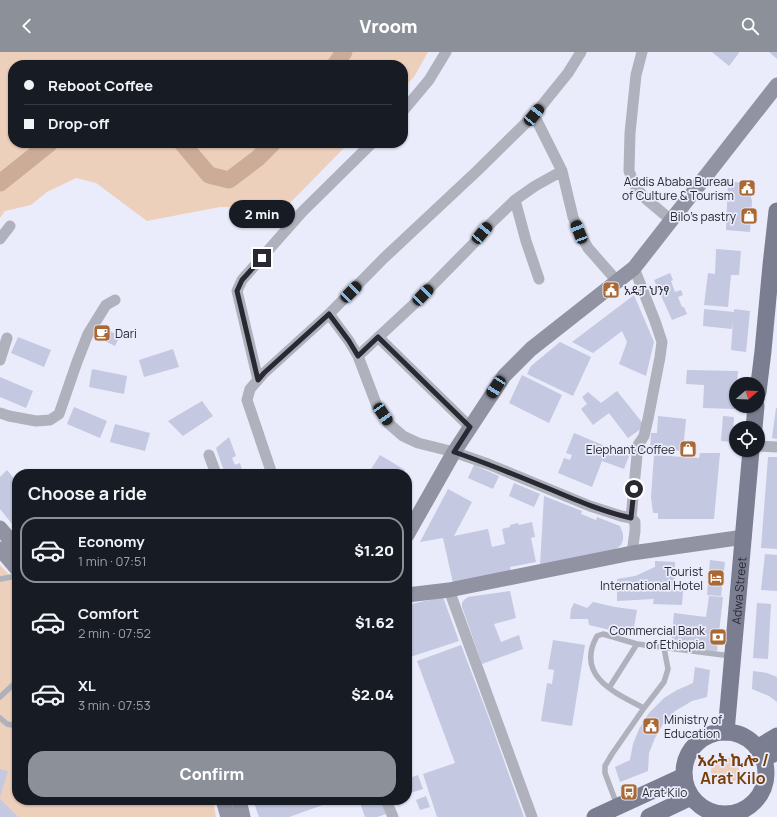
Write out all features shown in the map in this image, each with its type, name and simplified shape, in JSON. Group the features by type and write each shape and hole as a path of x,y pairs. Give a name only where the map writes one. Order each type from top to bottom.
{"main road":[{"path":"760,377 777,211"},
{"name":"Adwa Street","path":"726,732 750,457"},
{"path":"766,753 748,739 738,734 726,732 714,733 703,738 694,745 687,756 684,767 684,776 688,791 700,806 714,815 732,815 742,811 752,804 760,794 765,782 766,753 777,736"},
{"path":"595,817 684,776"},
{"path":"649,817 692,797"}],"street":[{"path":"408,106 429,80 446,52"},
{"path":"270,469 247,400 250,389 264,373 329,314 384,258 478,171 534,115 568,73 581,52"},
{"path":"642,52 636,75 630,133 629,171 636,188 646,199 671,220"},
{"path":"412,526 454,452 504,376 531,349 634,268 777,84"},
{"path":"534,115 562,170 573,217 579,232 588,248 618,282"},
{"path":"258,380 237,291 242,280 302,212 367,148"},
{"path":"358,356 413,305 515,200 562,170"},
{"path":"515,200 526,241 539,279"},
{"path":"0,239 10,226"},
{"path":"631,518 638,444 644,436 648,419 662,342 634,268"},
{"path":"0,413 36,421 50,420 59,414 88,334 106,305 115,300"},
{"path":"329,314 358,356 378,406 388,423 403,436 488,464 590,506 631,518 635,522 632,553"},
{"path":"378,337 470,427"},
{"path":"0,360 7,338"},
{"path":"765,446 777,447"},
{"path":"209,455 214,469"},
{"path":"0,528 12,542"},
{"path":"412,594 449,590 632,553 744,537"},
{"path":"0,549 12,563"},
{"path":"449,590 532,817"},
{"path":"224,805 228,817"},
{"path":"240,805 243,817"},
{"path":"388,805 392,817"}],"lane":[{"path":"0,579 12,577"},
{"path":"644,708 609,688 598,678 591,662 592,646 597,636 603,634 637,644 733,656"},
{"path":"609,688 637,644"},
{"path":"618,807 605,773 605,766 644,708 664,682 668,670 664,648"},
{"path":"0,698 12,686"},
{"path":"0,718 7,724 12,725"}],"shaded area":[{"path":"0,52 428,52 414,77 408,83 408,60 8,60 8,148 344,148 285,208 220,207 147,221 96,183 76,178 47,192 31,205 5,211 0,218"},
{"path":"0,565 12,578 12,805 214,805 216,817 0,817"},
{"path":"725,757 735,761 739,771 735,781 725,785 715,781 711,771 715,761"}],"building":[{"path":"712,52 738,52 739,53 729,66"},
{"path":"769,52 777,52 777,59"},
{"path":"728,181 746,184 749,189 752,201 750,232 726,230"},
{"path":"716,249 741,251 739,275 731,275 728,307 704,305 708,273 715,274"},
{"path":"670,273 675,292 681,290 683,295 678,297 687,314 672,320 654,280"},
{"path":"634,295 654,342 646,376 619,364 627,342 622,331 593,353 572,342"},
{"path":"704,309 734,312 734,309 750,311 746,352 731,350 733,321 732,329 703,326"},
{"path":"98,325 120,336 115,346 92,335"},
{"path":"18,337 51,350 44,367 11,353"},
{"path":"560,342 591,357 573,396 527,374 531,366"},
{"path":"173,349 179,367 144,377 139,360"},
{"path":"92,369 127,376 124,394 89,387"},
{"path":"687,370 738,371 738,377 729,377 729,409 703,408 704,385 686,384"},
{"path":"522,375 562,395 549,423 509,403"},
{"path":"0,377 33,391 26,408 0,397"},
{"path":"617,391 645,426 628,438 609,413 593,425 581,409 587,404 582,397 588,392 601,403"},
{"path":"202,401 213,416 183,436 168,421"},
{"path":"74,407 107,421 100,438 67,424"},
{"path":"777,408 777,439 772,438"},
{"path":"658,416 686,419 683,451 650,449 651,433 657,433"},
{"path":"723,416 734,417 734,421 729,421 729,442 721,441"},
{"path":"115,424 150,433 145,451 110,442"},
{"path":"574,433 629,456 624,469 602,461 592,487 558,473 564,458 570,460 572,455 566,453"},
{"path":"229,437 236,456 232,458 235,465 240,463 242,469 223,469 216,448"},
{"path":"700,453 720,453 714,519 658,519 658,513 653,513 651,497 654,455 699,458"},
{"path":"380,455 403,469 371,469"},
{"path":"768,457 777,457 777,549 761,548"},
{"path":"474,465 499,476 493,489 468,478"},
{"path":"7,470 12,476 12,524 0,509 0,477"},
{"path":"514,483 540,494 534,507 509,496"},
{"path":"448,489 472,502 454,536 488,529 492,547 505,544 502,529 518,523 519,525 532,522 535,537 531,538 536,562 510,567 511,571 453,583 443,538 420,542"},
{"path":"544,496 582,511 581,514 596,520 597,517 620,526 623,534 621,545 616,549 540,565"},
{"path":"765,554 777,555 777,591 761,590"},
{"name":"Tourist International Hotel","path":"710,560 725,562 721,596 707,595"},
{"path":"655,561 675,562 674,591 683,591 682,605 653,604 654,599 617,601 617,579 635,576 655,567"},
{"path":"510,591 516,618 494,624 501,642 519,635 523,649 482,664 462,607 462,603 468,597"},
{"path":"709,596 723,597 717,651 696,650 671,646 674,613 706,617"},
{"path":"443,597 459,641 412,656 412,604"},
{"path":"593,602 637,610 633,633 589,625 588,619 570,619 571,609 574,603 587,608"},
{"path":"757,603 771,604 768,659 753,658"},
{"path":"553,640 585,645 572,726 541,721 547,683 552,684 554,670 548,669"},
{"path":"461,645 524,817 437,817 423,774 455,763 417,661"},
{"name":"Ministry of Education","path":"695,667 710,670 707,697 692,701 675,711 663,724 655,738 649,753 648,771 620,782 615,767 630,760 633,744 639,729 649,713 664,698 693,683"},
{"path":"753,671 767,673 777,677 777,702 769,696 752,689"},
{"path":"0,769 8,771 0,797"},
{"path":"418,775 423,789 412,792 412,777"},
{"path":"426,796 430,807 420,810 416,800"},
{"path":"0,799 18,817 0,817"},
{"path":"255,805 323,805 289,817 259,817"},
{"path":"361,805 383,805 386,814 377,817 365,817"}],"waterway":[{"path":"338,60 344,52"},
{"path":"0,183 44,148"},
{"path":"186,148 209,175 229,180 258,158 268,148"}],"place":[{"name":"Addis Ababa Bureau of Culture & Tourism","path":"747,188"},
{"name":"Bilo's pastry","path":"749,216"},
{"name":"አዴፓ ህንፃ","path":"611,290"},
{"name":"Dari","path":"102,333"},
{"name":"Elephant Coffee","path":"688,449"},
{"name":"Tourist International Hotel","path":"716,578"},
{"name":"Commercial Bank of Ethiopia","path":"718,637"},
{"name":"Ministry of Education","path":"651,726"},
{"name":"Arat Kilo","path":"629,792"}],"district":[{"name":"አራት ኪሎ / Arat Kilo","path":"733,769"}],"route":[{"path":"262,258 242,280 237,291 258,380 329,314 358,356 378,337 470,427 454,452 488,464 590,506 631,518 634,489"}]}
